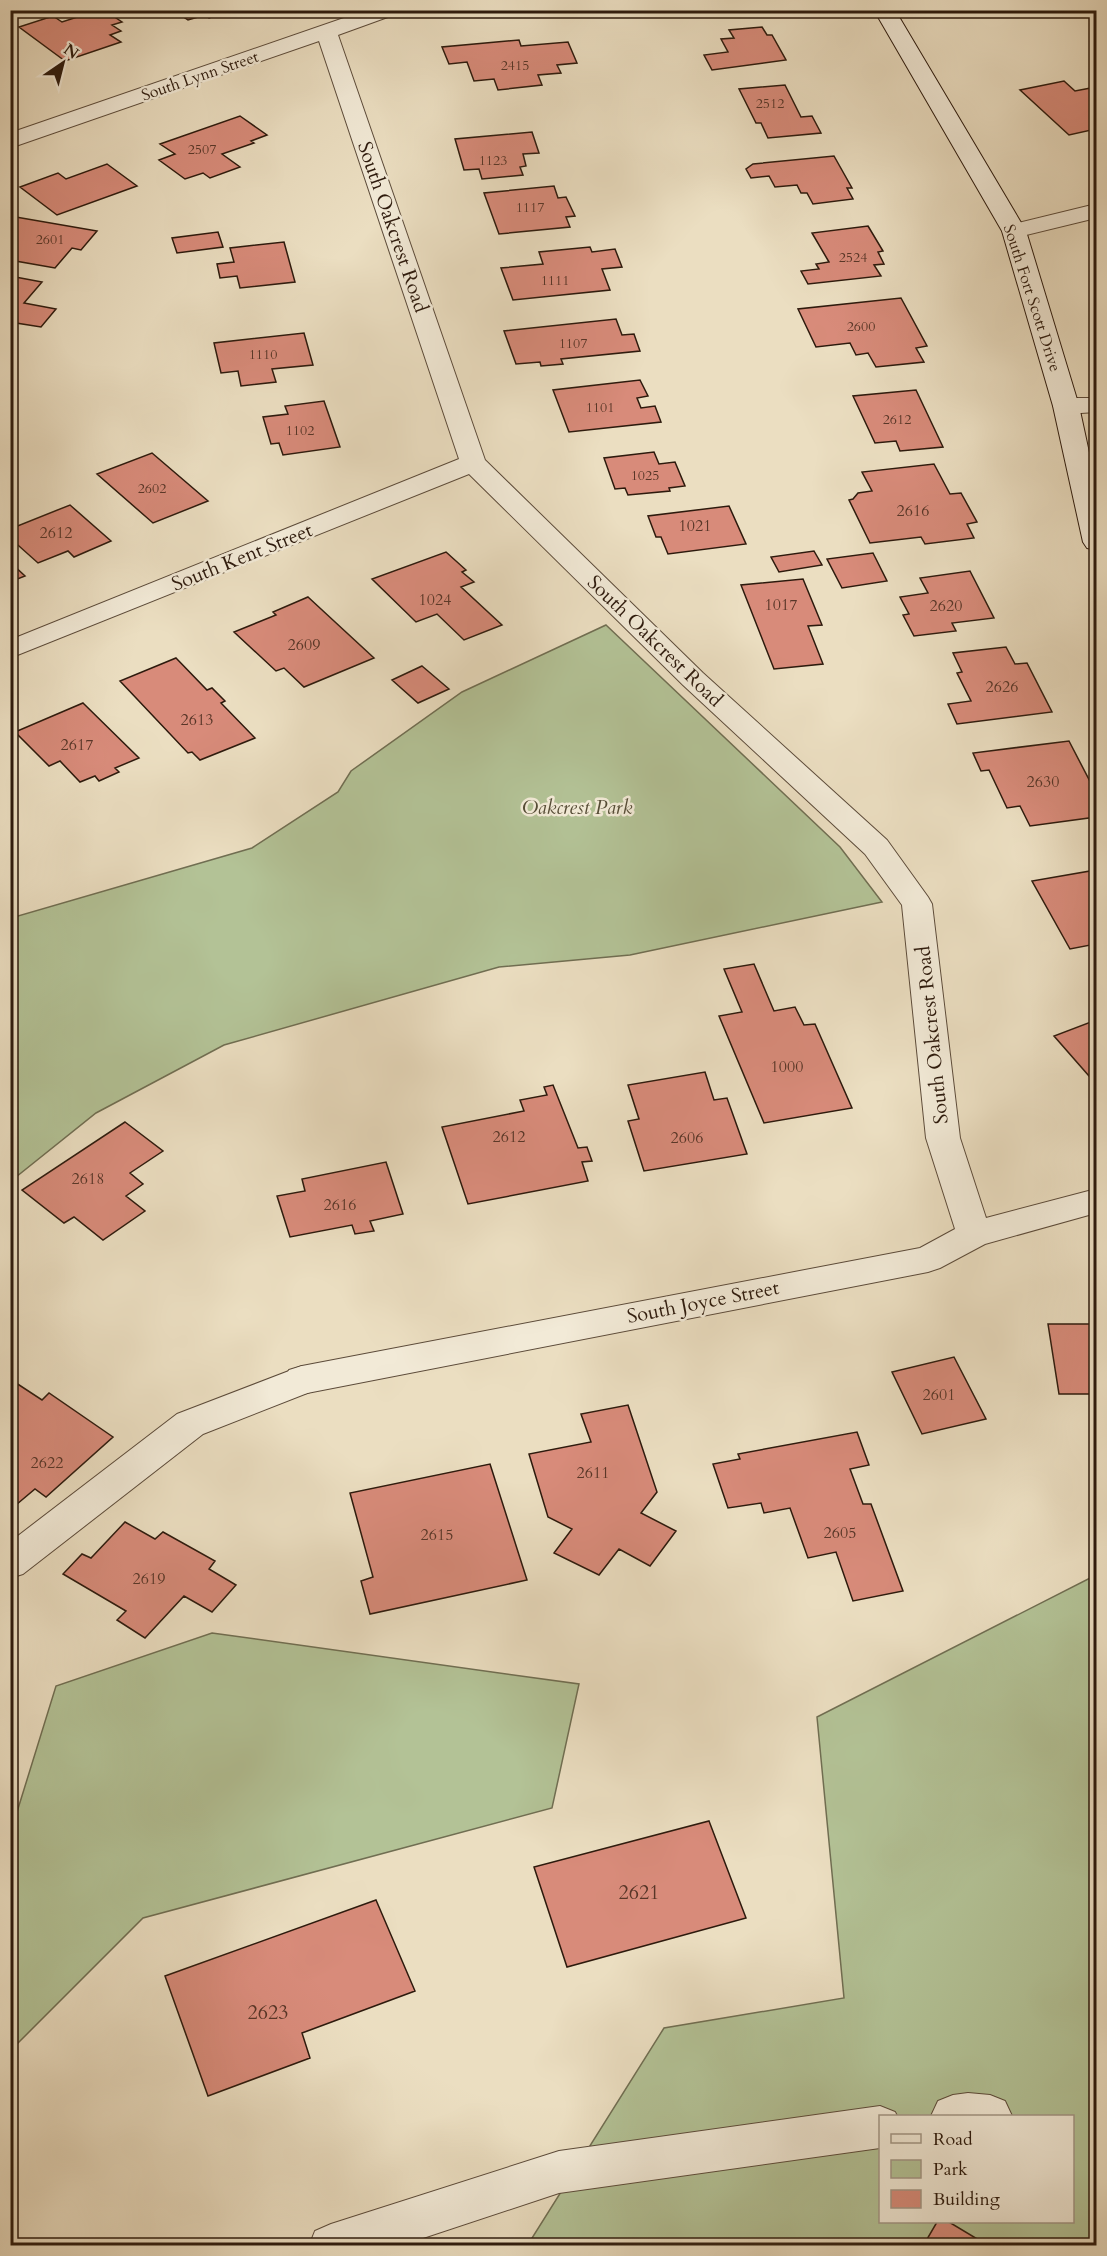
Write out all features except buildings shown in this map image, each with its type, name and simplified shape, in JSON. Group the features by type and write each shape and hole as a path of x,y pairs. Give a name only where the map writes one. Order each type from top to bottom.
{"street":[{"name":"South Lynn Street","path":"10,141 388,10"},
{"name":"South Fort Scott Drive","path":"884,10 1014,231 1066,406 1096,542"},
{"name":"South Oakcrest Road","path":"327,33 473,463 693,679 876,847 917,904 943,1137 974,1234"},
{"path":"1014,231 1096,211"},
{"path":"1066,406 1096,405"},
{"name":"South Kent Street","path":"10,650 473,463"},
{"name":"South Joyce Street","path":"10,1563 190,1424 302,1380 928,1259 974,1234 1096,1201"},
{"path":"960,2115 979,2115"},
{"path":"331,2246 560,2172 879,2127"}],"green space":[{"name":"Oakcrest Park","path":"606,625 840,847 882,902 630,955 499,967 224,1045 96,1113 11,1181 11,918 252,848 338,792 351,771 462,692"},
{"path":"1096,1575 1096,2245 527,2246 664,2028 844,1998 817,1717"},
{"path":"212,1633 579,1684 552,1808 143,1918 11,2050 11,1815 17,1812 56,1686"}]}
